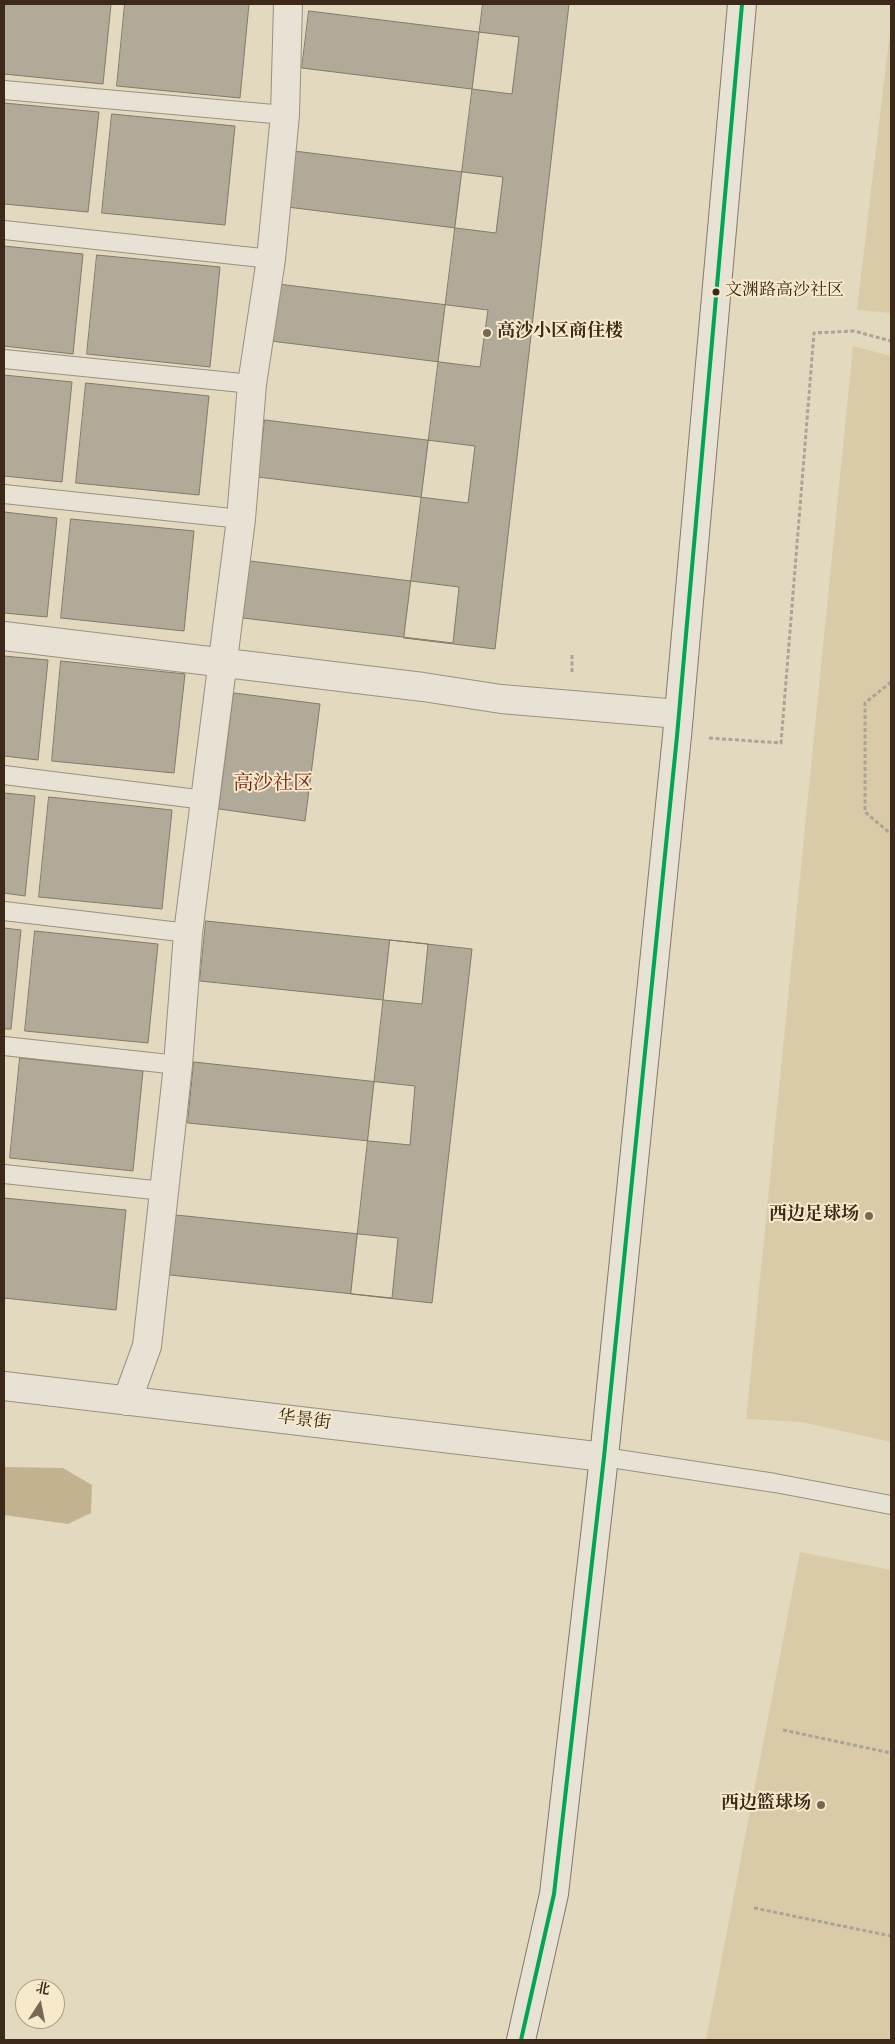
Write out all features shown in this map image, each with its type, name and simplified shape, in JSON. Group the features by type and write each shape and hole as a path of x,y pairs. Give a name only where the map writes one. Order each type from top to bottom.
{"street":[{"path":"127,1401 147,1346 178,1065 188,933 240,519 252,384 271,259 286,115 288,4"},
{"path":"521,2040 554,1894 604,1457 679,714 742,4"},
{"path":"4,636 423,687 501,699 679,714"},
{"name":"华景街","path":"4,1386 604,1457"}],"lane":[{"path":"4,90 286,115"},
{"path":"4,230 271,259"},
{"path":"4,359 252,384"},
{"path":"4,494 240,519"},
{"path":"4,775 205,800"},
{"path":"4,911 188,933"},
{"path":"4,1046 178,1065"},
{"path":"4,1174 163,1191"},
{"path":"604,1457 775,1483 891,1505"}],"path":[{"path":"781,743 814,333 854,331 891,341"},
{"path":"891,682 865,702 865,812 891,834"},
{"path":"783,1730 891,1753"},
{"path":"754,1908 891,1936"}],"shaded area":[{"path":"891,22 891,313 857,310"},
{"path":"853,346 891,356 891,1442 802,1422 746,1419"},
{"path":"4,1467 63,1468 92,1485 91,1513 68,1524 4,1515"},
{"name":"西边篮球场","path":"800,1552 891,1570 891,2040 706,2040"}],"building":[{"path":"4,4 111,4 103,84 4,74"},
{"path":"125,4 249,4 240,98 117,86"},
{"name":"高沙小区商住楼","path":"483,4 569,4 495,649 404,638"},
{"path":"309,11 519,37 512,94 302,68"},
{"path":"4,103 99,112 88,212 4,204"},
{"path":"112,114 235,126 225,225 102,213"},
{"path":"294,151 503,177 496,233 287,207"},
{"path":"4,246 83,254 73,354 4,346"},
{"path":"97,255 220,267 210,367 87,354"},
{"path":"278,284 488,310 480,367 271,341"},
{"path":"4,375 72,382 62,482 4,476"},
{"path":"86,383 209,396 199,495 76,483"},
{"path":"265,420 475,446 468,503 258,477"},
{"path":"4,512 57,518 47,617 4,613"},
{"path":"71,519 194,531 184,631 61,618"},
{"path":"250,561 459,587 453,643 243,618"},
{"path":"4,656 48,660 38,760 4,756"},
{"path":"61,661 185,674 174,773 52,761"},
{"path":"234,693 320,704 305,821 219,809"},
{"path":"4,793 35,796 25,896 4,893"},
{"path":"49,797 172,810 162,909 39,897"},
{"path":"206,921 428,944 422,1004 200,981"},
{"path":"4,928 21,930 11,1029 4,1029"},
{"path":"35,931 158,944 148,1043 25,1031"},
{"path":"390,940 472,949 432,1303 351,1294"},
{"path":"20,1058 143,1071 133,1171 10,1158"},
{"path":"194,1062 415,1086 410,1145 188,1123"},
{"path":"4,1198 126,1210 116,1310 4,1298"},
{"path":"176,1215 398,1238 392,1298 170,1275"}],"transit line":[{"path":"521,2040 554,1894 604,1457 677,736 742,4"}],"place":[{"name":"文渊路高沙社区","path":"716,292"},
{"name":"高沙小区商住楼","path":"487,333"},
{"name":"西边足球场","path":"869,1216"},
{"name":"西边篮球场","path":"821,1805"}],"district":[{"name":"高沙社区","path":"273,786"}]}
